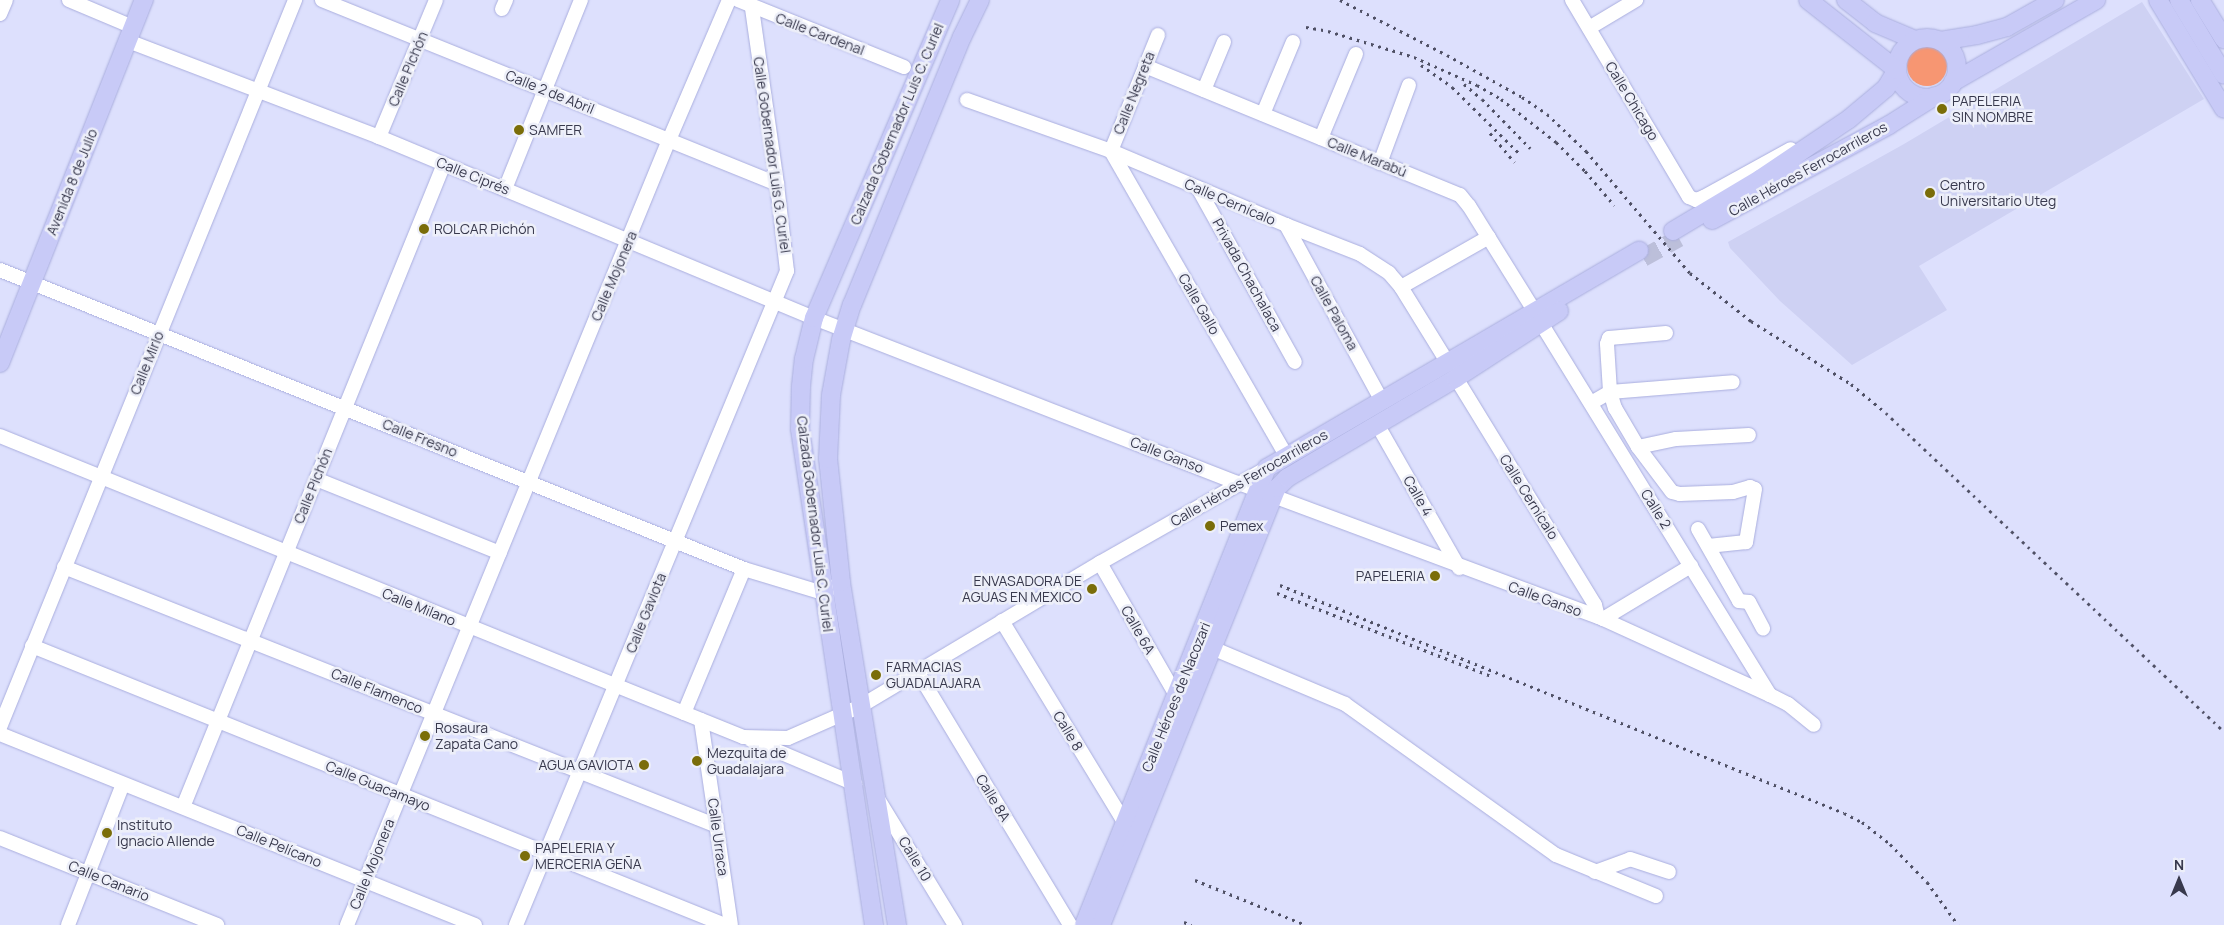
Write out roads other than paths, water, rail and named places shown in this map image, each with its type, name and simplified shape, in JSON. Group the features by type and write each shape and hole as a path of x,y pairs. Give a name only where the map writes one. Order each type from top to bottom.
{"main road":[{"name":"Avenida 8 de Julio","path":"0,363 144,0"},
{"name":"Calzada Gobernador Luis C. Curiel","path":"874,925 800,429 804,359 814,318 950,0"},
{"name":"Calzada Gobernador Luis C. Curiel","path":"897,925 841,582 828,459 831,395 844,329 962,37 980,0"},
{"path":"1808,0 1897,70"},
{"path":"1846,0 1875,23 1915,40"},
{"path":"2055,0 2007,28 1977,36 1940,40 1923,38 1915,40 1901,52 1897,70 1899,79 1910,92 1918,96 1935,96 1942,93 1953,82 2096,0"},
{"path":"2158,0 2224,109"},
{"path":"2179,0 2224,75"},
{"path":"2200,0 2224,40"},
{"path":"1940,40 1954,54 1957,63 1953,82"},
{"name":"Calle Héroes Ferrocarrileros","path":"1897,70 1886,88 1867,106 1823,138 1676,234 1892,123 1935,96"},
{"path":"1886,88 1885,108 1892,123"},
{"name":"Calle Héroes Ferrocarrileros","path":"1266,493 1277,488 1288,478 1377,424 1452,370 1641,254"},
{"name":"Calle Héroes Ferrocarrileros","path":"1267,468 1382,401 1452,370"},
{"name":"Calle Héroes de Nacozari","path":"1101,925 1212,648 1266,493 1267,468"},
{"name":"Calle Héroes de Nacozari","path":"1084,925 1177,697 1266,493"}],"street":[{"path":"0,14 6,0"},
{"name":"Calle Ciprés","path":"70,0 131,34 257,89 379,137 814,318"},
{"name":"Calle Mirlo","path":"0,727 257,89 295,0"},
{"name":"Calle 2 de Abril","path":"322,0 777,184"},
{"name":"Calle Pichón","path":"379,137 436,0"},
{"path":"505,189 581,0"},
{"name":"Calle Mojonera","path":"347,925 528,481 729,0"},
{"name":"Calle Cardenal","path":"738,0 752,8 904,67"},
{"name":"Calle Chicago","path":"1572,0 1689,197 1696,200"},
{"path":"1589,28 1636,0"},
{"name":"Calle Gobernador Luis G. Curiel","path":"752,8 787,270 774,300"},
{"name":"Calle Negreta","path":"1111,151 1158,35"},
{"path":"1204,90 1224,42"},
{"path":"1263,114 1293,42"},
{"path":"1321,138 1356,54"},
{"name":"Calle Marabú","path":"1145,66 1460,195 1538,318"},
{"path":"1380,163 1409,85"},
{"name":"Calle Cernícalo","path":"967,100 1111,151 1360,254 1389,273 1401,287 1452,370 1595,605 1600,618"},
{"name":"Calle Héroes Ferrocarrileros","path":"1696,200 1799,145 1823,138"},
{"name":"Calle Gallo","path":"1111,151 1287,457"},
{"name":"Calle Pichón","path":"183,807 444,164"},
{"name":"Privada Chachalaca","path":"1198,188 1295,362"},
{"name":"Calle Paloma","path":"1286,225 1382,401"},
{"path":"1401,287 1489,238"},
{"name":"Calle Fresno","path":"0,270 744,568 823,593"},
{"name":"Calle Gaviota","path":"516,925 774,300"},
{"name":"Calle Ganso","path":"814,318 1459,568 1600,618 1770,694 1788,704 1814,725"},
{"name":"Calle 2","path":"1538,318 1770,694"},
{"path":"1666,333 1609,338 1607,344 1610,392 1615,408 1638,447 1656,474 1674,494 1733,492 1750,487 1755,489 1746,542 1708,546"},
{"path":"1591,403 1610,392 1733,382"},
{"name":"Calle 4","path":"1377,424 1459,568"},
{"path":"1638,447 1676,438 1749,435"},
{"name":"Calle Milano","path":"0,436 286,553 744,736 788,738 842,715"},
{"name":"Calle Héroes Ferrocarrileros","path":"842,715 1100,563 1267,468"},
{"path":"316,479 500,553"},
{"path":"1698,529 1739,601 1749,602 1763,628"},
{"name":"Calle 6A","path":"1100,563 1177,697"},
{"path":"1600,618 1691,566"},
{"name":"Calle Flamenco","path":"64,567 717,826"},
{"path":"684,713 744,568"},
{"path":"823,593 841,582"},
{"name":"Calle 8","path":"1002,621 1124,824 1135,839"},
{"name":"Calle Guacamayo","path":"32,646 724,925"},
{"path":"1212,648 1345,704 1556,855 1656,896"},
{"name":"Calle 8A","path":"917,671 1070,925"},
{"name":"Calle Urraca","path":"701,720 731,925"},
{"name":"Calle Pelícano","path":"0,734 476,925"},
{"path":"744,736 854,784"},
{"path":"68,925 123,784"},
{"name":"Calle 10","path":"875,794 955,925"},
{"name":"Calle Canario","path":"0,838 217,925"},
{"path":"1595,872 1630,859 1669,872"}],"tunnel":[{"path":"1643,258 1679,238"}],"railway":[{"path":"1340,0 1447,55 1522,97 1547,114 1586,151 1690,273 1751,321 1851,384 1886,413 2224,731"},
{"path":"1306,27 1328,31 1414,57 1477,85 1501,99 1556,142 1585,171 1614,205"},
{"path":"1421,65 1452,87 1520,154"},
{"path":"1464,84 1482,99 1530,148"},
{"path":"1490,133 1514,162"},
{"path":"1280,585 1844,813 1862,822 1890,844 1927,882 1958,925"},
{"path":"1277,593 1491,676"},
{"path":"1195,880 1306,925"},
{"path":"1184,922 1191,925"}],"place":[{"name":"PAPELERIA SIN NOMBRE","path":"1942,109"},
{"name":"SAMFER","path":"519,130"},
{"name":"Centro Universitario Uteg","path":"1930,193"},
{"name":"ROLCAR Pichón","path":"424,229"},
{"name":"Pemex","path":"1210,526"},
{"name":"PAPELERIA","path":"1435,576"},
{"name":"ENVASADORA DE AGUAS EN MEXICO","path":"1092,589"},
{"name":"FARMACIAS GUADALAJARA","path":"876,675"},
{"name":"Rosaura Zapata Cano","path":"425,736"},
{"name":"Mezquita de Guadalajara","path":"697,761"},
{"name":"AGUA GAVIOTA","path":"644,765"},
{"name":"Instituto Ignacio Allende","path":"107,833"},
{"name":"PAPELERIA Y MERCERIA GEÑA","path":"525,856"}]}
